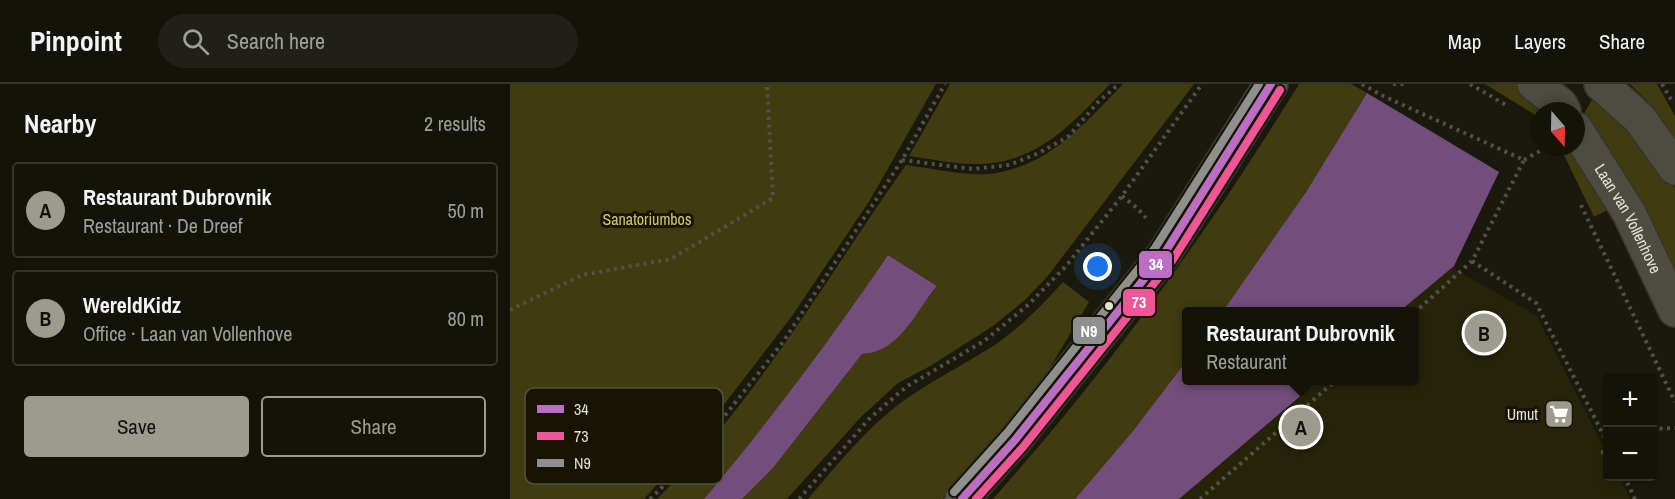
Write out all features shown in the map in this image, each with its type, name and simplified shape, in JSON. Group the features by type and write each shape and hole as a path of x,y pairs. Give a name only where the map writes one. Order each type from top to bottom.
{"main road":[{"path":"962,499 1015,440 1164,254 1271,84"}],"street":[{"path":"1534,84 1557,102"},
{"path":"1600,84 1640,119 1675,168"},
{"name":"Laan van Vollenhove","path":"1585,143 1629,213 1675,310"}],"path":[{"path":"510,310 582,275 671,259 773,198 768,84"},
{"path":"723,418 783,342 902,160 945,84"},
{"path":"902,160 973,169 1009,165 1039,153 1069,136 1097,103 1119,84"},
{"path":"799,499 870,418 906,387 984,340 1028,305 1066,266 1122,196 1202,84"},
{"path":"1362,84 1381,95 1524,160"},
{"path":"1393,84 1405,84"},
{"path":"1662,84 1675,106"},
{"path":"1419,308 1472,261 1524,160 1531,156"},
{"path":"1122,196 1146,218"},
{"path":"1578,200 1675,402"},
{"path":"1472,261 1536,303 1603,434"},
{"path":"1200,499 1331,385"},
{"path":"1657,429 1675,428"},
{"path":"1626,481 1635,499"},
{"path":"650,499 665,484"}],"shaded area":[{"path":"1367,93 1499,172 1454,266 1405,307 1226,307 1306,192"},
{"path":"888,255 937,286 896,339 875,352 862,354 773,468 742,499 704,499 716,484 723,484 723,476 844,317"},
{"path":"1440,261 1537,316 1603,446 1603,481 1621,481 1630,499 1156,499 1292,385 1419,385 1419,307 1384,307"},
{"path":"1182,367 1182,385 1313,385 1179,499 1075,499 1133,431"}],"green space":[{"name":"Sanatoriumbos","path":"510,84 936,84 870,200 792,316 723,406 723,388 525,388 525,484 657,484 644,499 510,499"},
{"path":"950,84 1110,84 1051,140 1016,158 996,163 974,164 909,156"},
{"path":"1123,84 1194,84 1047,277 1025,300 993,326 932,365 898,383 861,417 787,499 742,499 773,468 862,354 867,354 905,329 937,286 888,255 799,379 723,476 723,426 789,338 906,165 978,174 1010,170 1047,153 1079,129"},
{"path":"1299,84 1351,84 1367,93 1306,192 1226,307 1182,307 1182,367 1133,431 1075,499 993,499 1117,350 1193,246"},
{"path":"1485,84 1517,84 1536,102 1531,102 1531,112"},
{"path":"1630,84 1657,84 1675,116 1675,138 1655,109"},
{"path":"1594,96 1613,112 1652,155 1675,188 1675,297 1585,119 1585,112"},
{"path":"1564,156 1580,156 1611,208 1594,217"},
{"path":"1063,282 1089,302 1036,391 943,499 808,499 851,449 886,414 1005,337 1031,315"},
{"path":"671,484 716,484 704,499 657,499"}],"transit line":[{"name":"N9","path":"954,492 1007,433 1155,248 1259,84"},
{"name":"34","path":"962,499 1015,440 1164,254 1271,84"},
{"name":"73","path":"976,499 1023,447 1172,261 1280,90"}],"place":[{"name":"WereldKidz","path":"1484,333"},
{"name":"Umut","path":"1559,414"},
{"name":"Restaurant Dubrovnik","path":"1301,427"}]}
